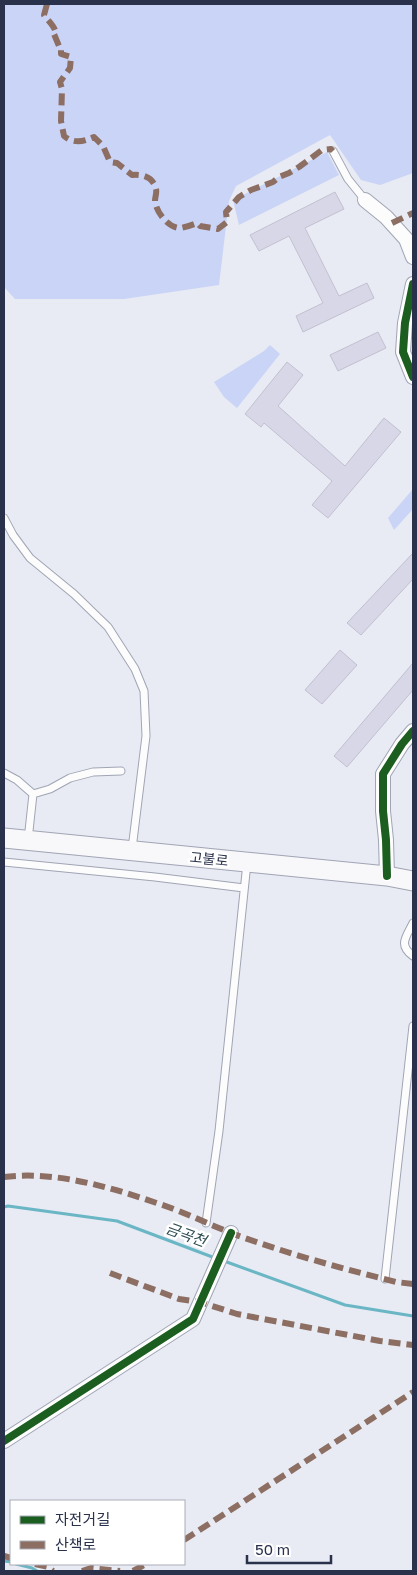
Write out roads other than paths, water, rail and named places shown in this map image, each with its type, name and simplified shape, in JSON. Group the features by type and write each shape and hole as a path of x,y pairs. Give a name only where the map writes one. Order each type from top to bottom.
{"main road":[{"name":"고불로","path":"4,838 387,876 413,881"}],"street":[{"path":"365,200 386,217 406,239 413,257"},
{"path":"413,284 405,323 403,352 413,377"},
{"path":"387,876 383,774 402,744 413,731"},
{"path":"4,1442 193,1319 231,1233"}],"lane":[{"path":"333,151 348,179 365,200"},
{"path":"4,518 13,535 30,558 74,594 108,627 135,669 144,691 146,736 132,851"},
{"path":"33,794 70,778 93,772 121,770"},
{"path":"4,773 17,780 33,794"},
{"path":"28,840 33,794"},
{"path":"4,862 244,888"},
{"path":"206,1223 219,1131 247,863"},
{"path":"413,923 405,940 405,947 413,956"},
{"path":"385,1279 413,1026"}],"waterway":[{"name":"금곡천","path":"4,1207 117,1221 215,1258"},
{"name":"금곡천","path":"224,1261 345,1305 413,1316"},
{"path":"4,1561 10,1562"},
{"path":"20,1565 37,1571"}]}
